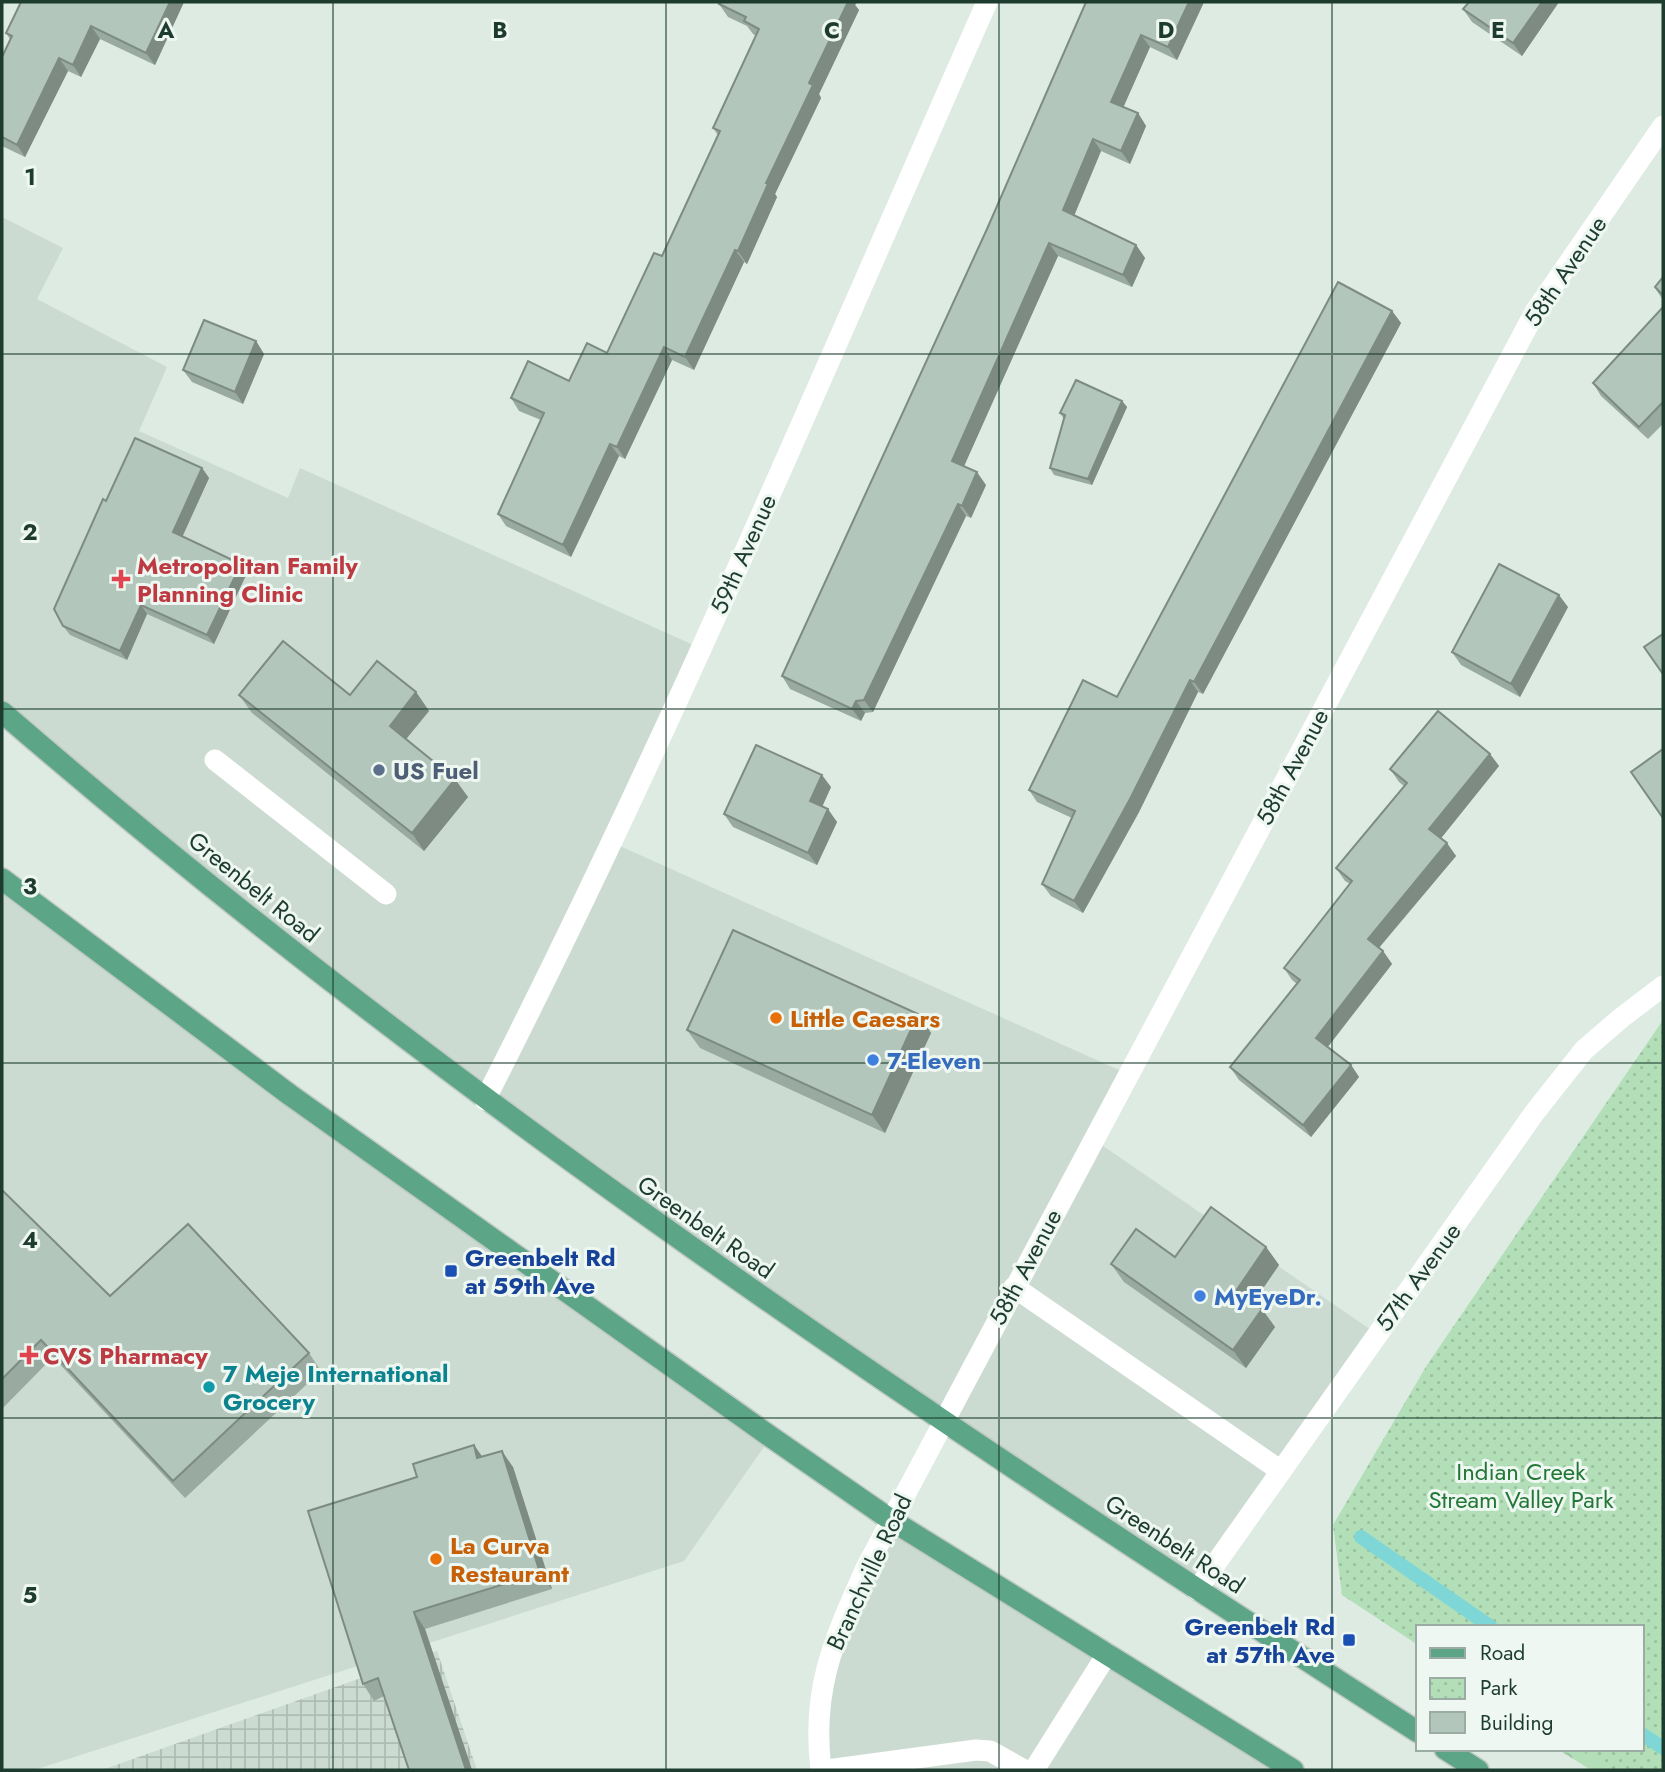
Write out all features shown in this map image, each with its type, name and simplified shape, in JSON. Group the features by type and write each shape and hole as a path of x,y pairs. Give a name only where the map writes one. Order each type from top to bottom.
{"main road":[{"name":"Greenbelt Road","path":"2,712 156,842 485,1100 644,1216 942,1422 1416,1731"},
{"path":"2,879 300,1102 634,1342 891,1520 1293,1770"},
{"path":"1448,1751 1478,1770"}],"street":[{"name":"59th Avenue","path":"485,1100 565,942 715,616 987,2"},
{"name":"58th Avenue","path":"942,1422 1535,312 1663,126"},
{"path":"215,760 386,894"},
{"name":"57th Avenue","path":"1197,1590 1584,1050 1621,1017 1663,986"},
{"path":"1014,1287 1280,1471"},
{"name":"Branchville Road","path":"824,1770 817,1725 825,1673 844,1616 942,1422"},
{"path":"1034,1770 1107,1654"},
{"path":"824,1770 976,1750 990,1751 1024,1770"}],"shaded area":[{"path":"2,217 63,248 37,299 167,367 139,431 288,498 300,468 700,648 611,842 1128,1074 1093,1139 1377,1334 1197,1590 623,1201 2,712"},
{"path":"2,879 771,1437 684,1561 34,1770 2,1770"},
{"path":"891,1520 1293,1770 821,1770 818,1701"},
{"path":"437,1651 477,1770 102,1770"}],"green space":[{"name":"Indian Creek Stream Valley Park","path":"1663,1020 1663,1770 1612,1770 1582,1751 1644,1751 1644,1625 1416,1625 1416,1644 1342,1595 1333,1525 1427,1365"},
{"path":"1560,1751 1628,1751 1659,1770 1591,1770"}],"building":[{"path":"21,2 170,2 146,53 91,26 73,65 59,58 17,145 2,137 2,57 12,36 6,33"},
{"path":"848,2 809,83 813,85 766,183 768,184 738,251 735,250 685,357 664,347 617,447 610,444 563,545 498,514 544,413 511,398 528,361 569,381 587,343 607,353 654,253 662,256 720,131 713,128 759,29 744,21 746,17 719,4"},
{"path":"1086,2 1189,2 1168,47 1141,35 1111,102 1138,113 1121,151 1093,139 1063,210 1136,245 1123,275 1049,243 952,461 977,472 962,506 958,504 864,700 856,701 852,709 782,676 987,229"},
{"path":"1469,2 1542,2 1513,43 1463,9"},
{"path":"1663,277 1663,295 1655,287"},
{"path":"1338,282 1392,311 1194,682 1190,680 1130,799 1074,901 1042,884 1075,811 1029,790 1083,680 1117,697"},
{"path":"1663,307 1663,402 1639,427 1593,383"},
{"path":"204,320 256,341 235,392 183,370"},
{"path":"1076,380 1122,401 1088,479 1050,468 1065,415 1060,413"},
{"path":"135,438 202,468 173,532 241,564 207,635 141,605 120,651 63,626 54,609 103,499 106,501"},
{"path":"1499,564 1559,595 1511,684 1452,652"},
{"path":"1663,634 1663,674 1644,647"},
{"name":"US Fuel","path":"283,641 350,695 377,661 416,692 390,726 455,779 412,833 239,695"},
{"path":"1438,711 1490,754 1429,829 1447,843 1368,939 1383,951 1316,1038 1351,1065 1303,1125 1230,1067 1300,980 1284,968 1352,881 1336,868 1407,783 1390,769"},
{"path":"756,745 822,775 810,801 828,809 808,853 724,814"},
{"path":"1663,749 1663,818 1631,772"},
{"path":"733,930 918,1014 872,1115 687,1030"},
{"path":"2,1190 110,1296 188,1224 309,1353 173,1481 41,1340 2,1379"},
{"name":"MyEyeDr.","path":"1211,1207 1266,1247 1236,1291 1262,1309 1233,1350 1111,1264 1136,1229 1175,1257"},
{"name":"La Curva Restaurant","path":"474,1445 477,1458 502,1451 540,1573 414,1612 466,1770 409,1770 378,1678 363,1684 308,1511 417,1477 413,1464"}],"waterway":[{"path":"1361,1537 1488,1625"},
{"path":"1644,1735 1663,1748"}],"place":[{"name":"Metropolitan Family Planning Clinic","path":"121,579"},
{"name":"US Fuel","path":"379,770"},
{"name":"Little Caesars","path":"776,1018"},
{"name":"7-Eleven","path":"873,1060"},
{"name":"Greenbelt Rd at 59th Ave","path":"451,1271"},
{"name":"MyEyeDr.","path":"1200,1296"},
{"name":"CVS Pharmacy","path":"29,1355"},
{"name":"7 Meje International Grocery","path":"209,1387"},
{"name":"La Curva Restaurant","path":"436,1559"},
{"name":"Greenbelt Rd at 57th Ave","path":"1349,1640"}]}
